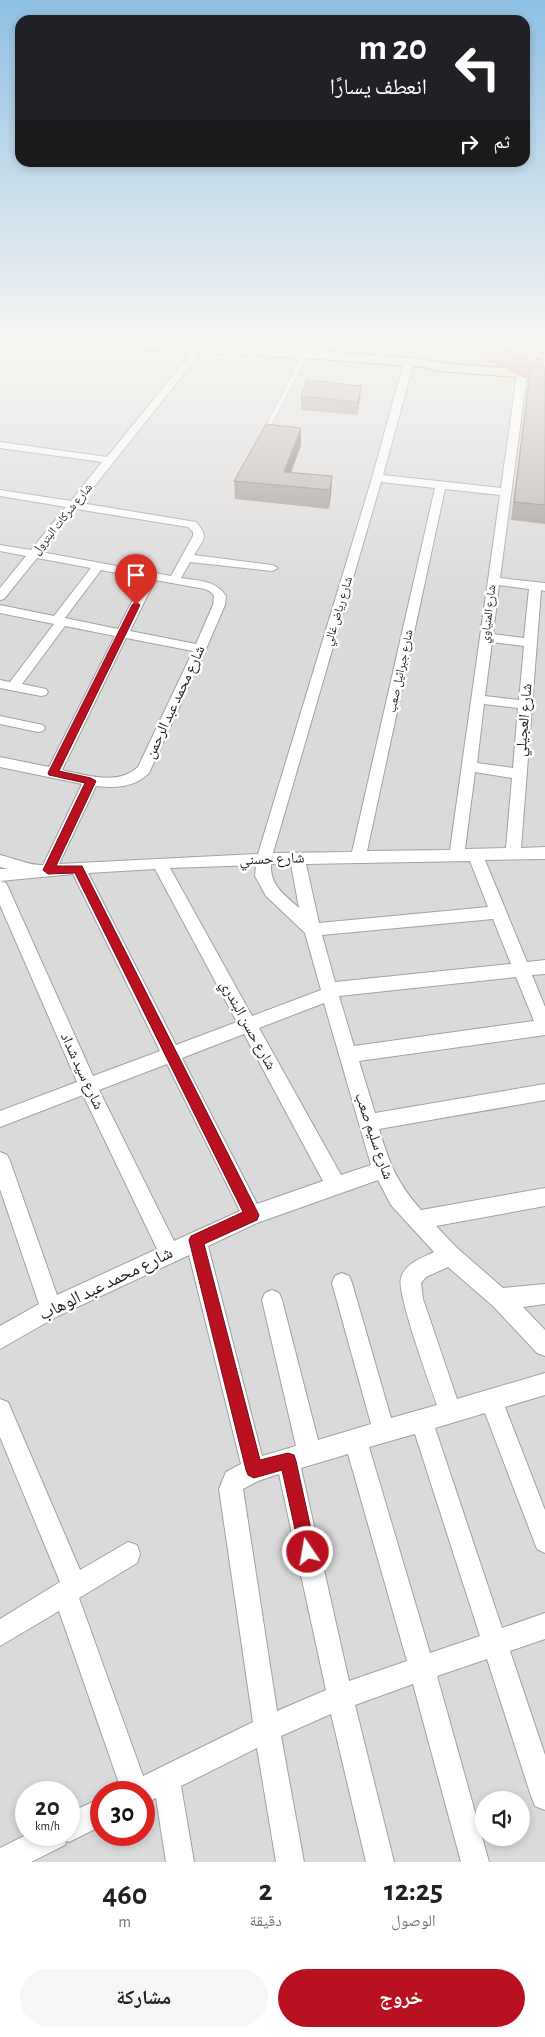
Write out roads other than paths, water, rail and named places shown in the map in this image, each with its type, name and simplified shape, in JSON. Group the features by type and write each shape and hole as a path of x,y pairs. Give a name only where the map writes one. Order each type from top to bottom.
{"street":[{"name":"شارع شركات البترول","path":"0,596 135,428"},
{"name":"شارع رياض غالي","path":"264,859 392,428"},
{"name":"شارع المنياوي","path":"457,855 492,581 514,428"},
{"path":"0,445 109,460"},
{"path":"378,478 505,492"},
{"name":"شارع جبرائيل صعب","path":"358,857 441,485"},
{"path":"0,493 192,524 199,532 174,580 0,548"},
{"path":"186,558 272,568"},
{"path":"41,692 6,685 60,621 98,566"},
{"path":"0,575 14,578"},
{"path":"53,773 151,576"},
{"name":"شارع محمد عبد الرحمن","path":"0,762 106,783 125,782 133,779 144,770 200,650 220,600 215,589 174,580"},
{"path":"492,581 540,587"},
{"name":"شارع العجيلي","path":"513,854 530,643 540,587"},
{"path":"0,609 200,650"},
{"path":"485,637 530,643"},
{"path":"477,698 525,706"},
{"path":"0,720 38,728"},
{"path":"468,766 520,774"},
{"path":"0,861 45,870 91,781"},
{"name":"شارع حسني","path":"0,875 45,870 264,859 545,852"},
{"path":"348,1055 545,1027 475,854"},
{"name":"شارع سليم صعب","path":"297,858 313,930 382,1170 398,1198 417,1220 450,1255 500,1299 545,1345"},
{"path":"264,859 263,876 272,892 313,930 498,912"},
{"name":"شارع حسن البندري","path":"160,864 336,1186"},
{"path":"78,869 252,1215"},
{"name":"شارع سيد شداد","path":"0,887 88,1086 170,1254"},
{"path":"0,1119 248,1026 330,992 545,967"},
{"path":"368,1123 545,1092"},
{"path":"0,1161 51,1310"},
{"name":"شارع محمد عبد الوهاب","path":"0,1338 51,1310 252,1215 382,1170"},
{"path":"417,1220 545,1197"},
{"path":"196,1240 254,1470"},
{"path":"450,1255 419,1270 410,1280 413,1298 451,1413"},
{"path":"342,1283 384,1432"},
{"path":"500,1299 545,1294"},
{"path":"272,1300 340,1697 380,1862"},
{"path":"290,1862 266,1729 231,1489 234,1480 254,1470 422,1422 545,1384"},
{"path":"492,1401 545,1541"},
{"path":"0,1410 70,1590 131,1781"},
{"path":"422,1422 545,1796"},
{"path":"356,1441 475,1862"},
{"path":"0,1633 128,1554"},
{"path":"155,1784 266,1729 340,1697 545,1626"},
{"path":"166,1778 180,1862"},
{"path":"2,1862 33,1846"}],"lane":[{"path":"260,442 267,428"}]}
